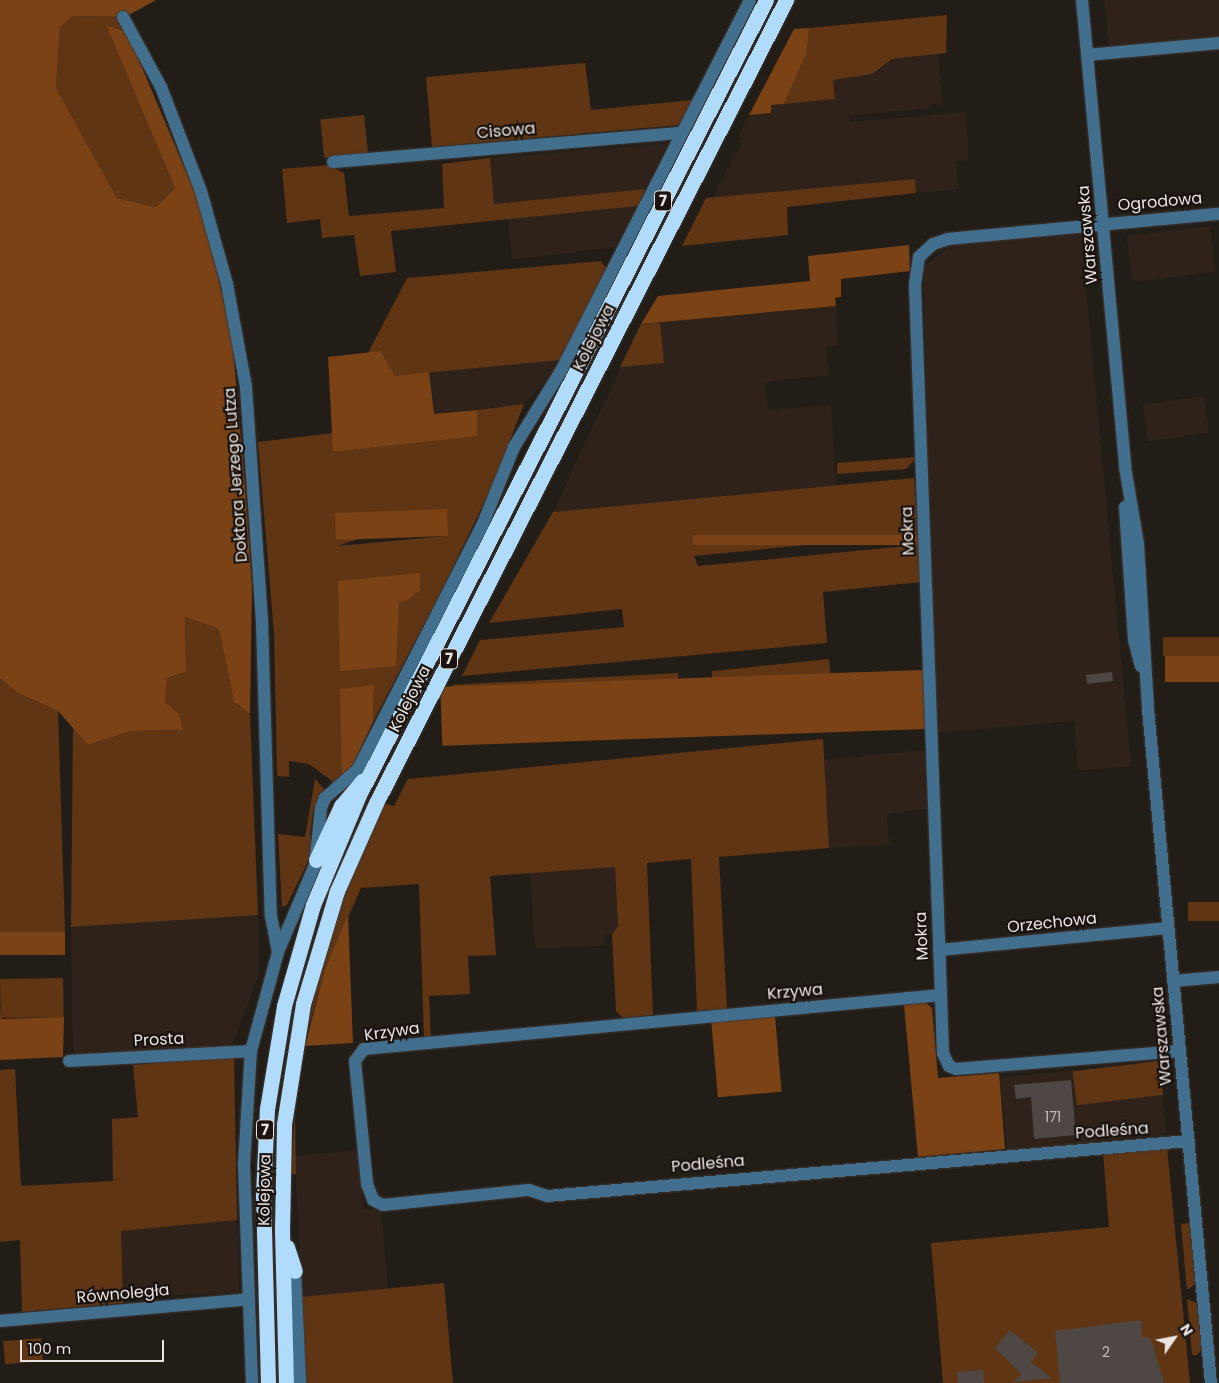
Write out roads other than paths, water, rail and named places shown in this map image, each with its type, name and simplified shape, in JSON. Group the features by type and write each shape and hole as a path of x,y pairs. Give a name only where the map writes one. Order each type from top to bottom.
{"highway":[{"name":"Kolejowa","path":"268,1383 263,1172 274,1058 288,989 313,905 364,771 766,0"},
{"name":"Kolejowa","path":"286,1383 282,1231 284,1124 293,1053 311,970 345,872 786,0"},
{"path":"316,860 346,797 364,771"},
{"path":"282,1231 295,1271"}],"street":[{"path":"364,771 482,526 514,447 561,371 750,0"},
{"name":"Warszawska","path":"1082,0 1126,467 1131,535 1134,640 1146,686 1211,1383"},
{"name":"Doktora Jerzego Lutza","path":"123,16 160,87 201,191 227,284 246,387 262,621 271,916 278,952"},
{"path":"1087,55 1219,43"},
{"name":"Cisowa","path":"333,162 682,133"},
{"name":"Ogrodowa","path":"1103,224 1219,214"},
{"name":"Mokra","path":"941,994 915,294 919,256 933,244 948,239 1103,224"},
{"name":"Kolejowa","path":"252,1383 244,1164 251,1052 278,952 316,860"},
{"name":"Orzechowa","path":"938,950 1168,928"},
{"path":"1173,981 1219,977"},
{"path":"941,994 944,1053 950,1066 956,1069 1180,1051"},
{"name":"Krzywa","path":"355,1061 364,1049 941,994"},
{"name":"Prosta","path":"69,1061 251,1052"},
{"name":"Podleśna","path":"355,1061 367,1184 373,1200 383,1205 529,1190 548,1196 1188,1141"},
{"path":"295,1271 300,1383"},
{"name":"Równoległa","path":"0,1321 249,1299"},
{"path":"1206,1329 1219,1328"}]}
